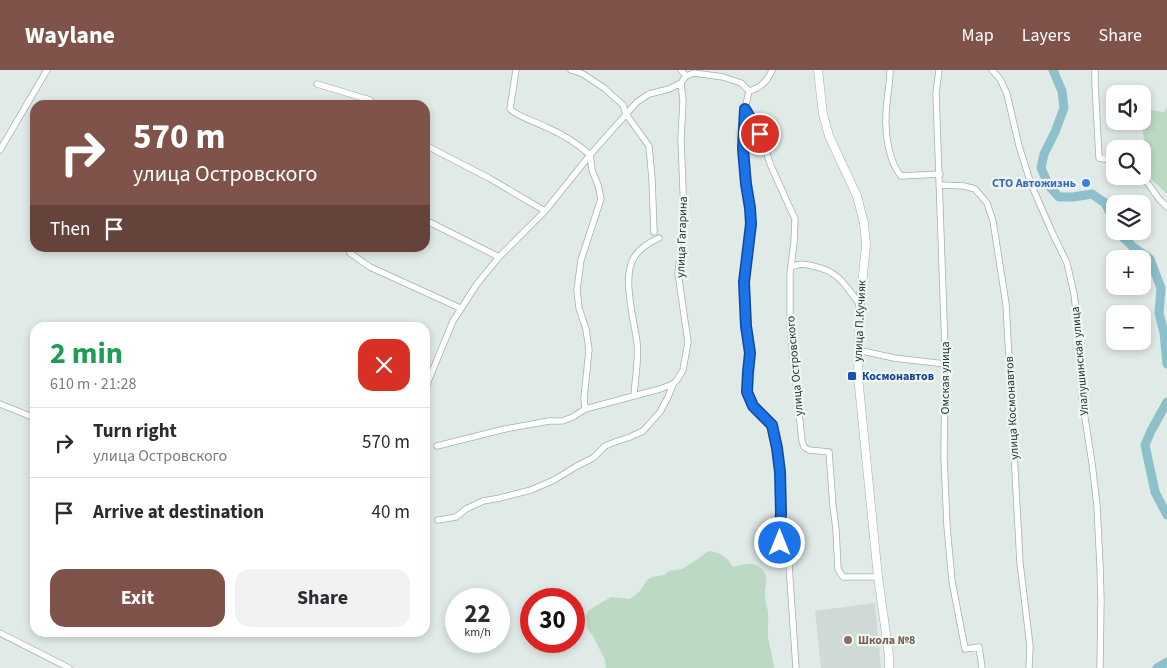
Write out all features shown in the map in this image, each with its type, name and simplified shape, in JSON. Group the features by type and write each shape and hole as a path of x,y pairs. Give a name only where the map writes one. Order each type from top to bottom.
{"street":[{"path":"0,150 47,70"},
{"path":"516,70 510,110 516,115 561,134 581,146 590,155 592,170 601,199 582,260 577,290 579,308 586,329 589,350 584,398 585,409"},
{"path":"571,70 583,74 604,88 623,106 626,114 648,146 652,180 654,232"},
{"path":"681,70 686,76"},
{"path":"749,91 757,89 767,80 772,70"},
{"name":"улица П.Кучияк","path":"818,70 823,114 829,136 858,196 864,223 866,245 860,305 858,376 878,577 890,668"},
{"path":"890,70 886,118 890,155 898,172 901,176 940,174"},
{"name":"Омская улица","path":"938,70 936,93 945,340 944,458 947,526 952,581 965,649 979,648 982,668"},
{"name":"Улалушинская улица","path":"992,70 1000,79 1007,94 1032,184 1067,264 1074,294 1080,337 1082,400 1092,463 1096,506 1101,600 1100,668"},
{"path":"1095,70 1094,84 1099,158 1106,159"},
{"path":"430,375 452,321 477,284 499,257 545,211 590,155 637,102 649,94 669,89 681,83 686,76 694,73 723,73 741,83 749,91"},
{"name":"улица Гагарина","path":"438,520 456,517 466,509 482,502 530,490 554,480 593,458 605,446 644,431 660,412 673,384 684,370 688,342 678,273 683,253 684,215 681,139 683,101 681,83"},
{"path":"317,84 370,100"},
{"path":"749,91 745,109 743,149 751,224 744,282 746,326 750,353 747,392 753,406 772,425 777,448 780,472 781,513 779,536 788,565 796,668"},
{"name":"улица Островского","path":"745,109 760,134 771,166 795,219 791,267 790,327 804,447 809,450 829,452 838,569 843,577 878,577"},
{"path":"430,148 489,178 545,211"},
{"name":"улица Космонавтов","path":"940,185 975,188 987,203 994,221 1006,304 1020,563 1030,646 1029,668"},
{"path":"1149,185 1158,199 1167,207"},
{"path":"430,222 499,257"},
{"path":"634,396 637,344 630,304 628,271 634,256 646,244 659,238"},
{"path":"350,253 370,267 460,308"},
{"path":"791,267 801,263 822,268 835,274 860,305"},
{"path":"858,350 894,358 945,364"},
{"path":"437,446 505,429 549,421 562,421 573,417 585,409 673,384"},
{"path":"0,404 30,416"},
{"path":"0,633 69,668"}],"shaded area":[{"name":"Школа №8","path":"875,603 881,668 821,668 815,611"}],"green space":[{"path":"1167,107 1167,194 1151,179 1151,140 1144,140 1143,130 1151,130 1151,110 1164,112"},
{"path":"708,551 723,556 733,567 753,564 764,572 766,576 765,600 768,612 768,637 774,668 606,668 605,660 587,627 586,615 589,610 611,597 630,599 640,591 647,580 664,575 669,571 682,569"}],"waterway":[{"path":"1053,70 1062,91 1064,108 1044,154 1041,168 1049,186 1059,197 1092,194 1106,205"},
{"path":"1126,240 1150,259 1161,288 1159,313 1164,333 1167,364"},
{"path":"1167,402 1145,445 1155,492 1167,515"},
{"path":"1157,668 1167,662"}],"place":[{"name":"СТО Автожизнь","path":"1086,183"},
{"name":"Космонавтов","path":"852,376"},
{"name":"Школа №8","path":"848,640"}],"route":[{"path":"760,134 745,109 743,149 751,224 744,282 746,326 750,353 747,392 753,406 772,425 780,472 780,543"}]}
